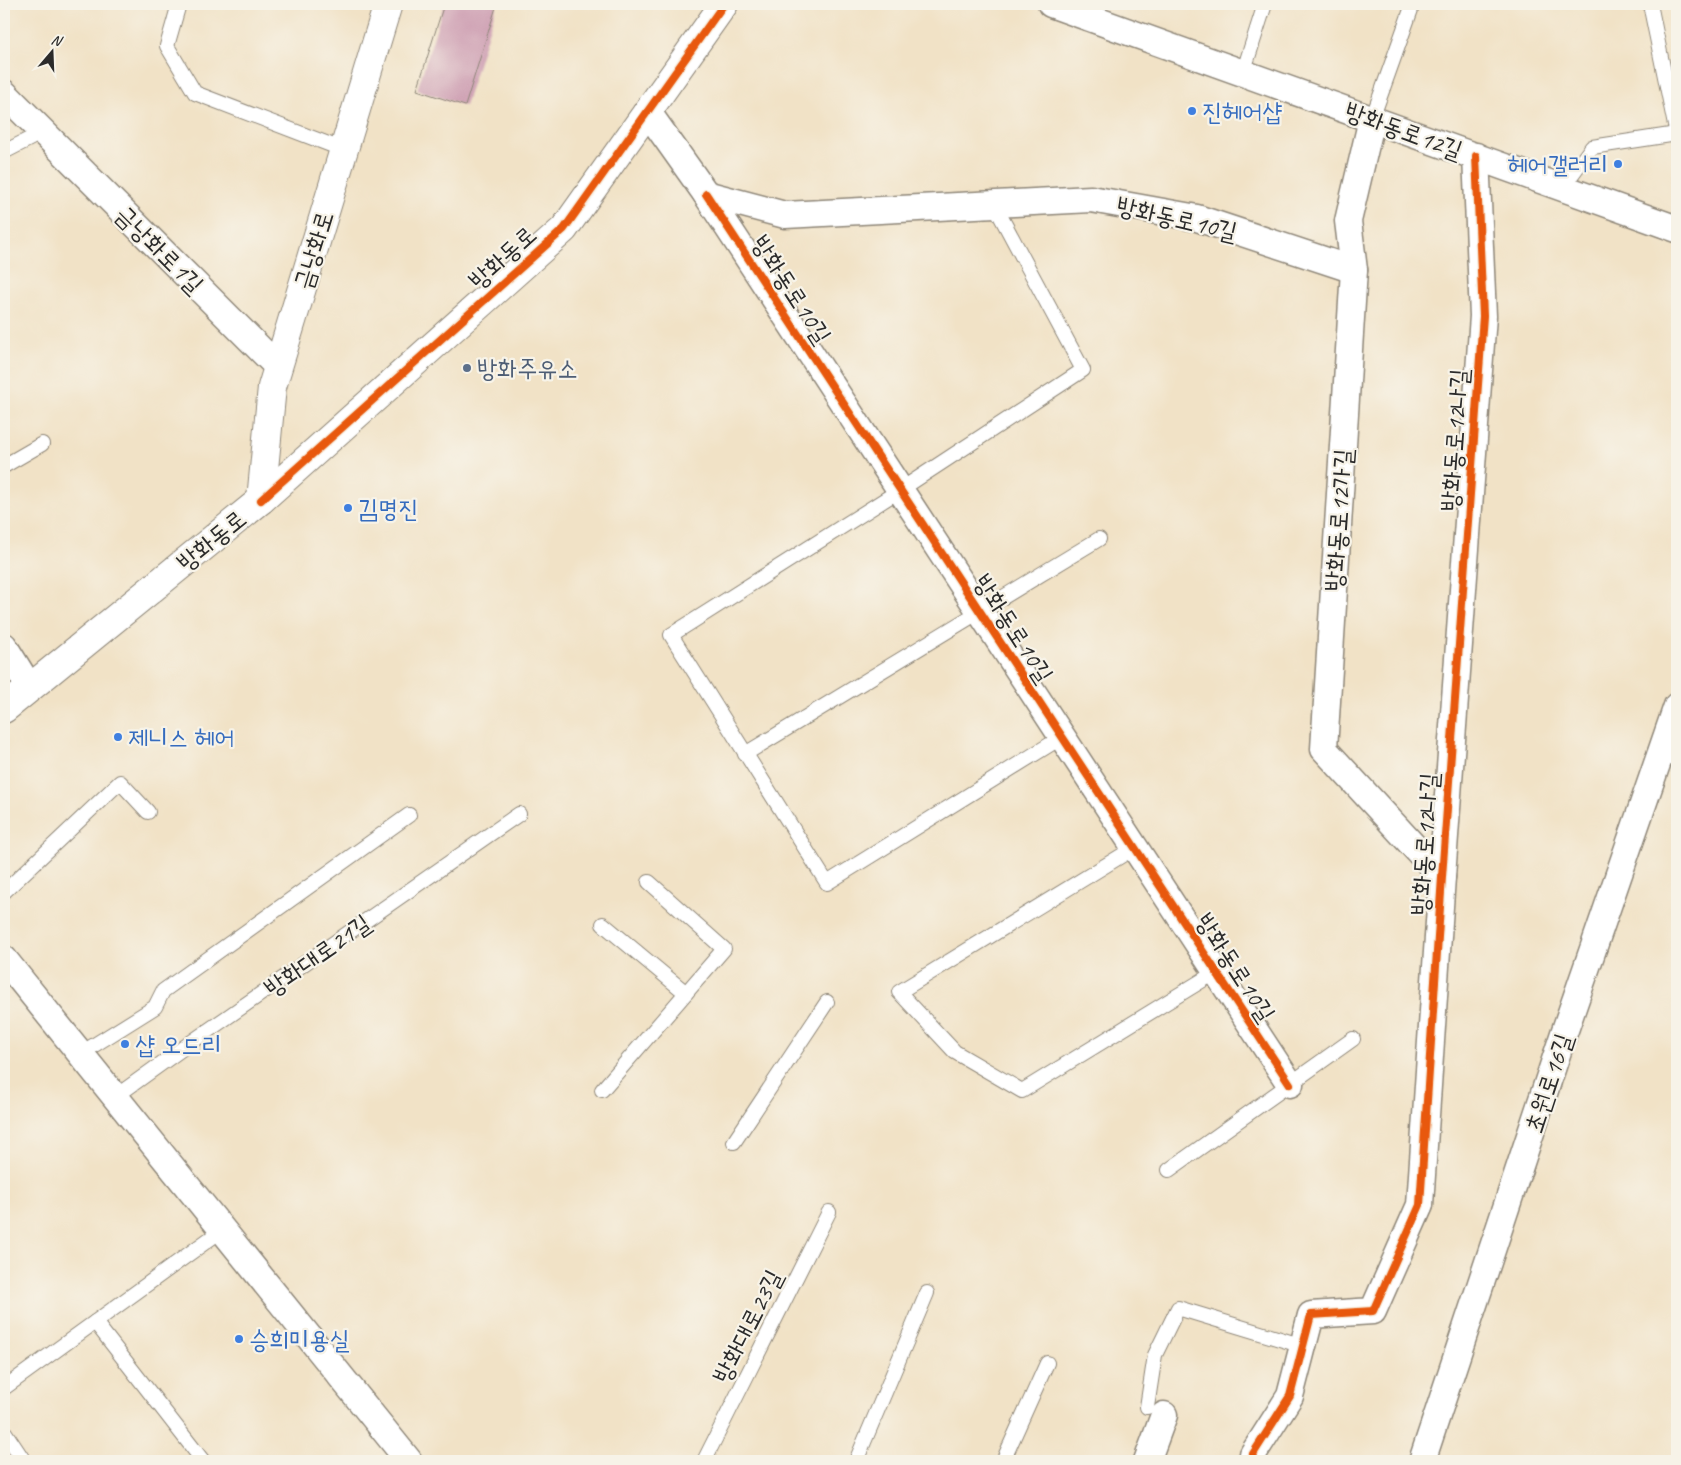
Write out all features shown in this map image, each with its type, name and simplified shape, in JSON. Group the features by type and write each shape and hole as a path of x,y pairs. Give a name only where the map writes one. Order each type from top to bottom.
{"main road":[{"name":"금낭화로","path":"261,500 272,387 388,4"},
{"name":"방화동로","path":"4,709 261,500 564,229 724,4"}],"street":[{"name":"방화동로12길","path":"1051,4 1677,229"},
{"name":"금낭화로1길","path":"4,93 278,367"},
{"name":"방화동로10길","path":"647,112 706,194 1290,1084"},
{"name":"방화동로12가길","path":"1372,119 1348,221 1354,270 1324,748 1442,877"},
{"name":"방화동로12나길","path":"1252,1458 1290,1396 1311,1315 1373,1310 1420,1205 1483,316 1476,156"},
{"name":"방화동로10길","path":"706,194 785,215 1091,199 1197,218 1354,270"},
{"path":"4,646 30,688"},
{"name":"초원로16길","path":"1422,1461 1567,1023 1677,706"},
{"path":"4,959 409,1461"},
{"path":"1147,1461 1155,1411"}],"lane":[{"path":"179,4 167,46 195,93 344,150"},
{"path":"1243,73 1265,4"},
{"path":"1372,119 1413,4"},
{"path":"1562,188 1592,147 1677,134 1650,4"},
{"path":"4,152 43,132"},
{"path":"994,204 1083,370 900,490 671,635 827,884 1062,737"},
{"path":"4,466 42,444"},
{"name":"방화동로10길","path":"745,754 1099,539"},
{"path":"4,892 120,782 148,812"},
{"name":"방화대로21길","path":"115,1097 519,814"},
{"path":"80,1054 155,1007 163,990 409,815"},
{"name":"방화동로10길","path":"1134,848 899,992 955,1052 1022,1091 1216,972"},
{"path":"602,1090 724,949 649,882"},
{"path":"603,924 686,993"},
{"path":"734,1142 827,1002"},
{"path":"1169,1170 1353,1039"},
{"name":"방화대로23길","path":"704,1461 829,1212"},
{"path":"4,1388 222,1230"},
{"path":"856,1461 927,1293"},
{"path":"1155,1411 1154,1355 1178,1308 1303,1346"},
{"path":"95,1322 203,1461"},
{"path":"1003,1461 1047,1363"},
{"path":"4,1431 24,1461"}],"building":[{"path":"444,4 497,4 465,106 417,90"}],"cycle path":[{"path":"261,500 564,229 724,4"},
{"path":"1253,1454 1290,1396 1311,1315 1373,1311 1420,1205 1483,316 1476,156"},
{"path":"706,194 1290,1084"}],"place":[{"name":"진헤어샵","path":"1192,111"},
{"name":"헤어갤러리","path":"1618,164"},
{"name":"방화주유소","path":"467,368"},
{"name":"김명진","path":"348,508"},
{"name":"제니스 헤어","path":"118,737"},
{"name":"샵 오드리","path":"125,1044"},
{"name":"승희미용실","path":"239,1339"}]}
